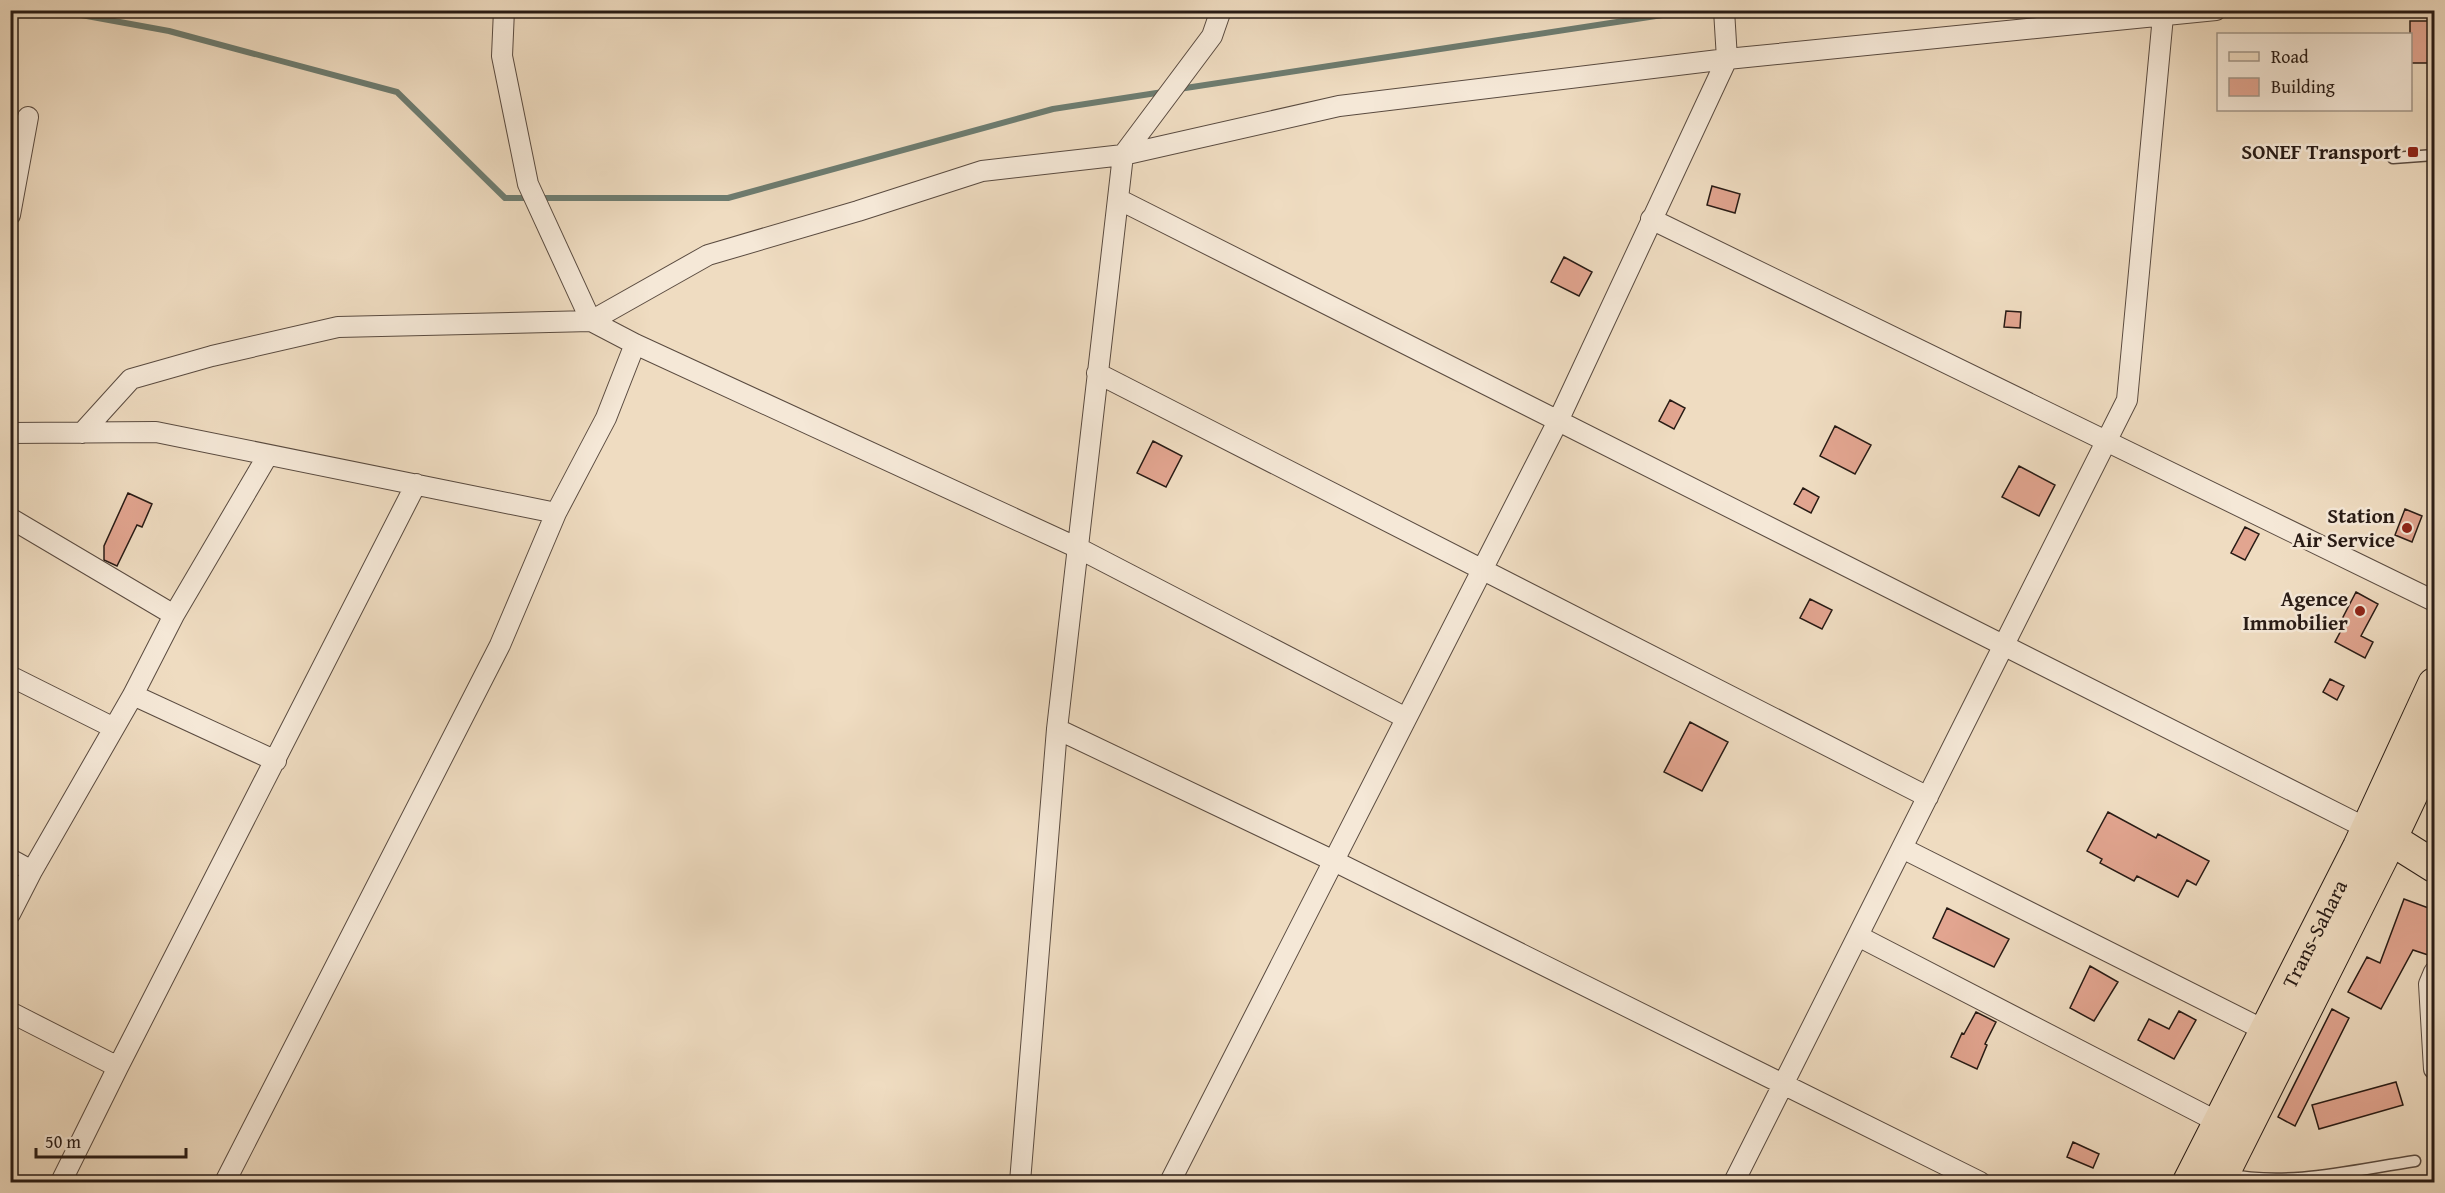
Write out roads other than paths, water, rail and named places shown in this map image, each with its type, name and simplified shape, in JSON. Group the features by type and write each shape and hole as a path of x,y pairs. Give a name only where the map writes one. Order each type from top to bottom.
{"main road":[{"name":"Trans-Sahara","path":"2209,1173 2379,834 2434,684"},
{"name":"Trans-Sahara","path":"2209,1173 2220,1123 2266,1031 2379,834 2434,747"},
{"path":"2379,834 2434,866"}],"street":[{"path":"504,10 502,56 528,184 591,321 634,344 1078,548 1406,718"},
{"path":"1020,1182 1057,729 1123,155 1212,36 1221,10"},
{"path":"1170,1182 1558,421 1727,59 1724,10"},
{"path":"82,433 131,379 212,356 338,327 591,321 708,255 858,211 982,171 1123,155 1339,106 1727,59 2216,10"},
{"path":"1734,1182 2127,400 2163,16"},
{"path":"10,215 28,117"},
{"path":"1118,199 2379,834"},
{"path":"1652,219 2434,601"},
{"path":"225,1182 500,645 556,513 606,418 634,344"},
{"path":"1097,373 1928,796"},
{"path":"10,433 156,432 556,513"},
{"path":"10,914 32,871 134,694 174,615 268,455"},
{"path":"61,1182 416,484"},
{"path":"10,518 174,615"},
{"path":"10,676 114,728"},
{"path":"134,694 276,761"},
{"path":"1057,729 1334,861 1980,1182"},
{"path":"1902,848 2266,1031"},
{"path":"10,860 32,871"},
{"path":"1858,936 2220,1123"},
{"path":"2434,972 2429,984 2434,1069"},
{"path":"10,1012 118,1067"}],"lane":[{"path":"2393,158 2434,155"},
{"path":"2209,1173 2250,1179 2278,1180 2415,1161"}],"waterway":[{"path":"54,10 169,31 397,92 505,198 728,198 1053,109 1163,92"},
{"path":"1179,89 1695,10"}],"place":[{"name":"SONEF Transport","path":"2413,152"},
{"name":"Station Air Service","path":"2407,528"},
{"name":"Agence Immobilier","path":"2360,611"}]}
